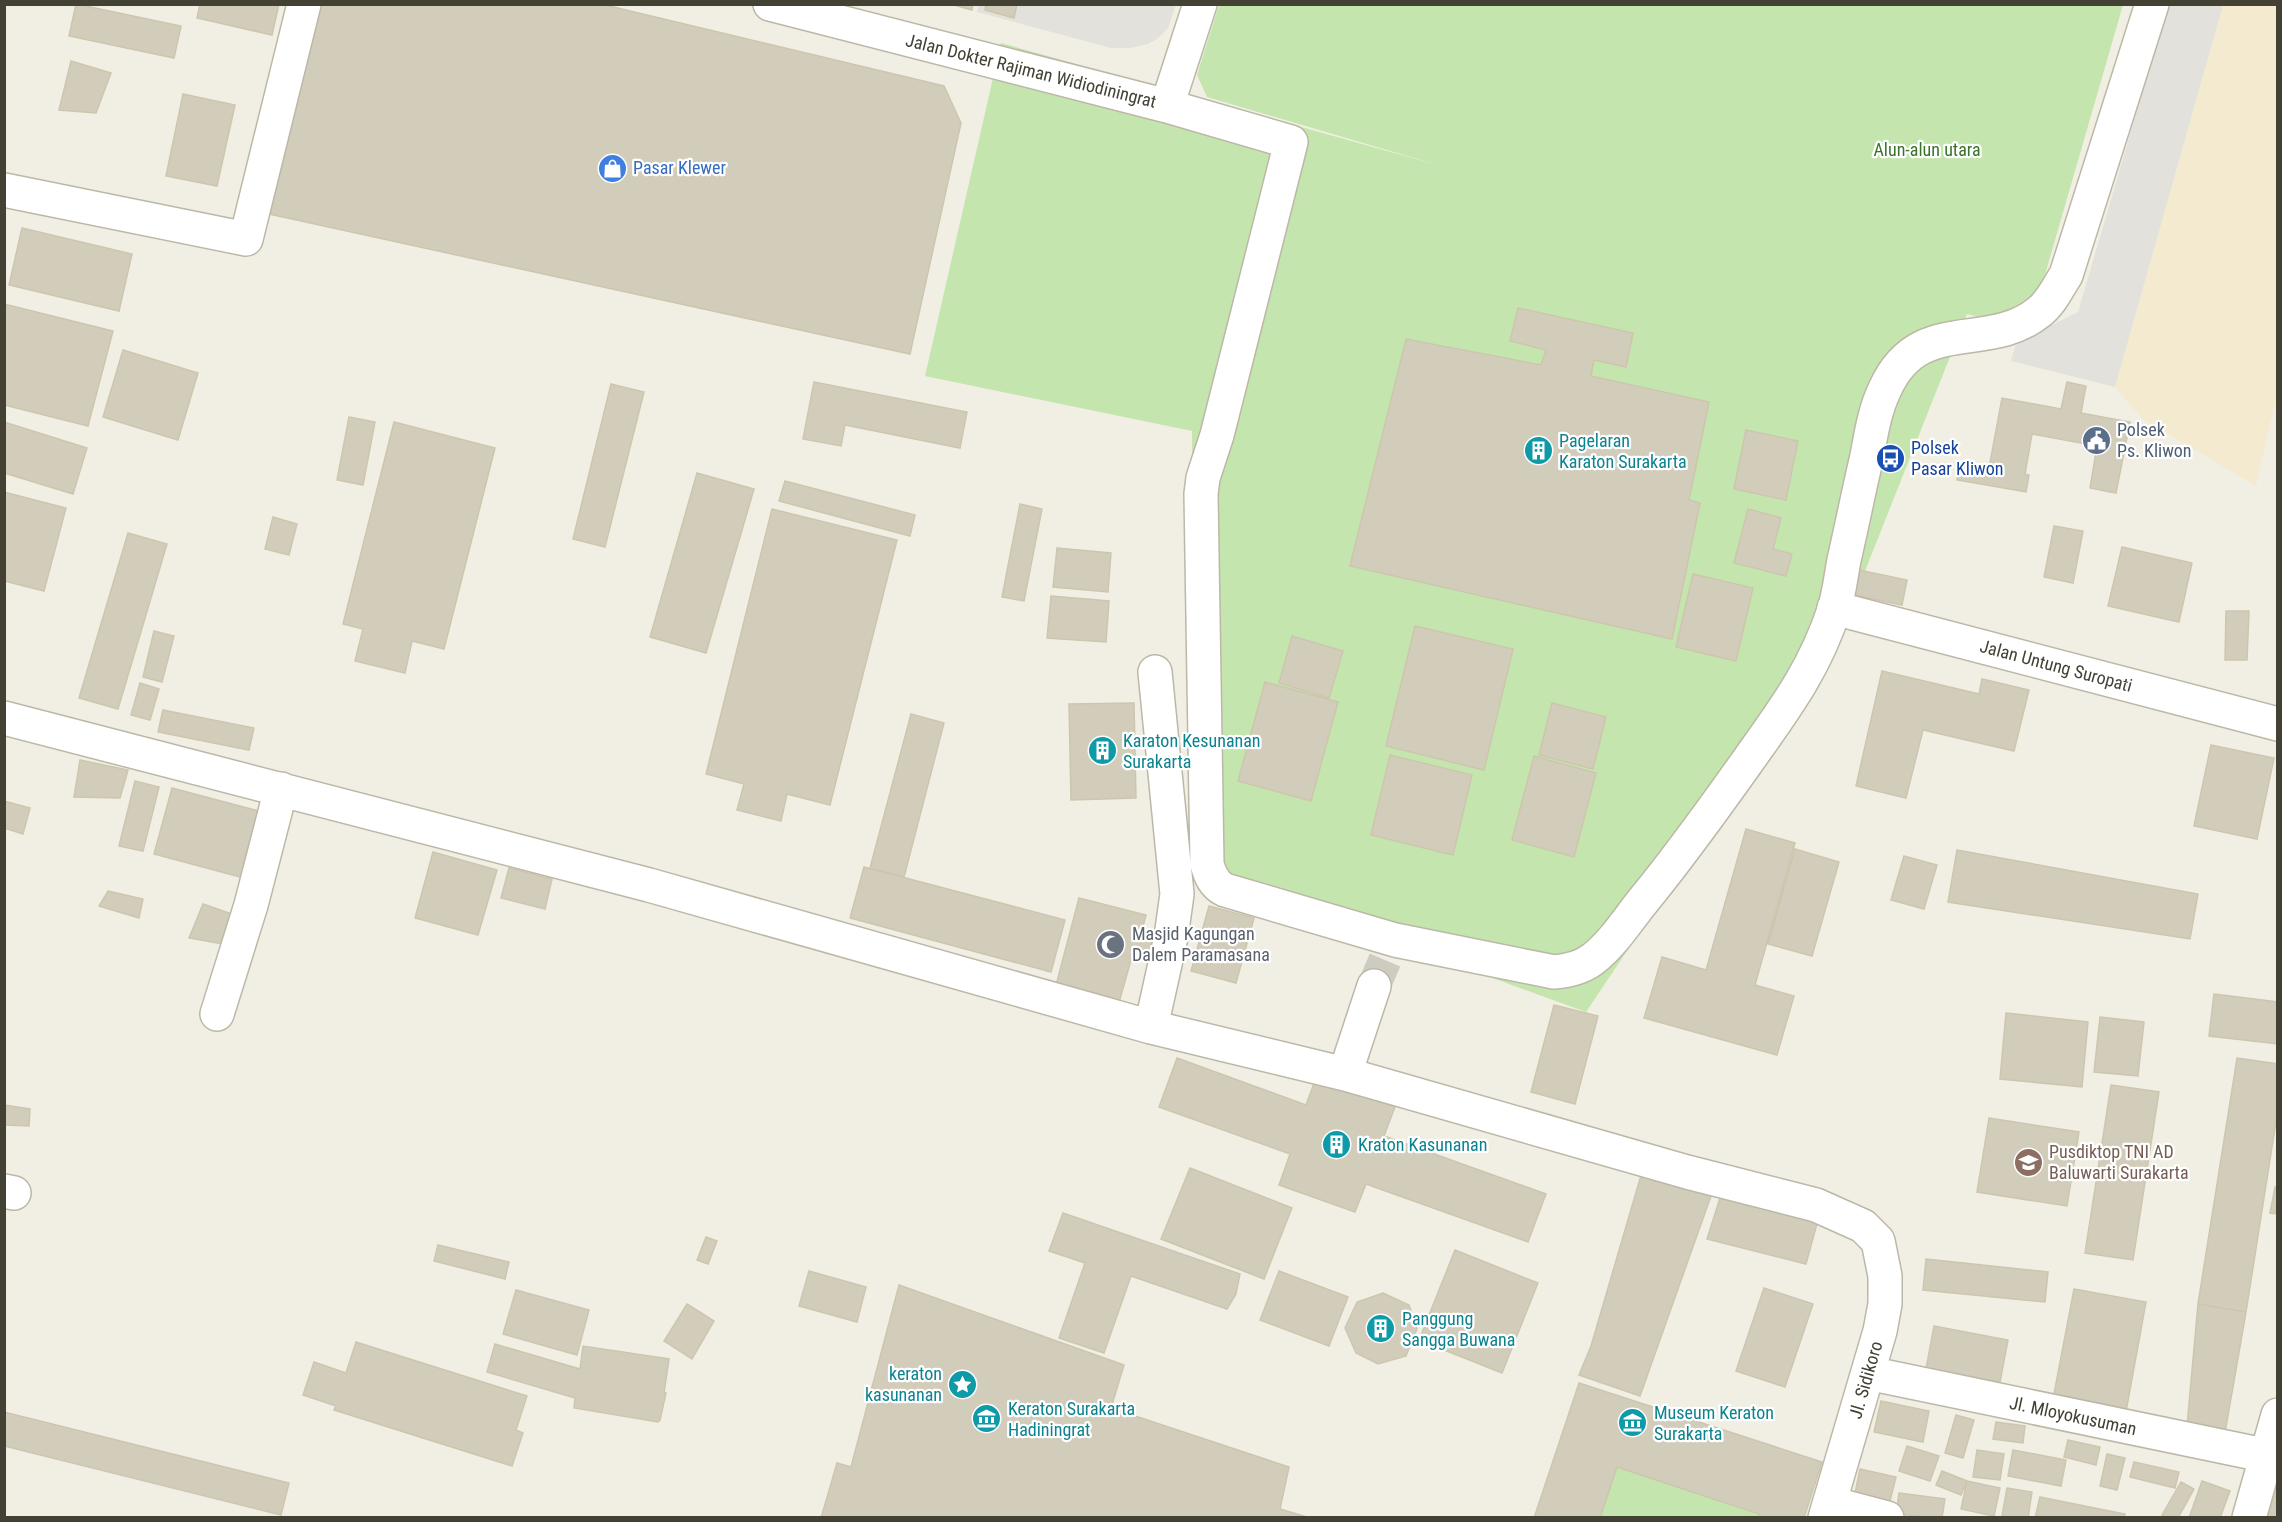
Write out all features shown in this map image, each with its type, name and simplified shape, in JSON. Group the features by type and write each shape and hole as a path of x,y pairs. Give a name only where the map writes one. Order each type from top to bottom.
{"street":[{"path":"4,190 246,239 304,4"},
{"name":"Jalan Dokter Rajiman Widiodiningrat","path":"770,4 1167,106 1291,142 1217,435 1203,478 1201,494 1207,864 1214,882 1225,890 1385,962"},
{"path":"1167,106 1200,4"},
{"path":"4,718 649,885 1150,1027 1345,1074 1385,962 1569,971 1595,958 1666,873 1801,685 1820,648 1834,608 1872,430 1883,391 1894,369 1908,354 1928,344 1988,333 2018,324 2039,312 2052,298 2066,274 2152,4"},
{"name":"Jalan Untung Suropati","path":"1834,608 2277,724"},
{"path":"1150,1027 1171,937 1177,894 1155,672"},
{"path":"217,1014 251,905 281,789"},
{"name":"Jl. Sidikoro","path":"1345,1074 1687,1172 1816,1205 1863,1226 1878,1241 1885,1276 1885,1304 1868,1373 1827,1510"},
{"name":"Jl. Mloyokusuman","path":"1868,1373 2272,1457"},
{"path":"2249,1518 2272,1457 2277,1415"},
{"path":"1827,1510 1887,1518"}],"shaded area":[{"path":"979,4 1176,5 1168,28 1157,39 1148,44 1130,48 1111,48 977,12"},
{"path":"2168,5 2223,5 2115,387 2011,361 2016,343 2078,312"},
{"path":"2223,5 2277,5 2278,390 2256,486 2144,420 2115,387"}],"green space":[{"name":"Alun-alun utara","path":"1219,5 2123,5 2040,292 1990,320 1967,314 1840,634 1586,1012 1210,875 1194,744 1192,431 925,376 1001,43 1441,166 1207,97 1197,75"},
{"path":"1617,1467 1759,1514 1758,1518 1600,1518"}],"building":[{"path":"76,4 181,26 174,58 69,36"},
{"path":"200,4 279,4 272,35 197,18"},
{"name":"Pasar Klewer","path":"313,4 601,4 944,86 961,123 910,354 264,213"},
{"path":"950,4 973,4 972,10"},
{"path":"986,4 1017,4 1014,18 985,10"},
{"path":"71,61 111,73 96,113 59,110"},
{"path":"183,94 235,105 217,186 166,176"},
{"path":"22,228 132,254 119,311 9,285"},
{"path":"4,304 113,331 88,426 4,405"},
{"name":"Pagelaran Karaton Surakarta","path":"1518,308 1633,333 1626,367 1594,360 1591,376 1709,402 1689,500 1700,503 1672,639 1350,566 1406,339 1541,365 1546,350 1510,341"},
{"path":"123,350 198,373 178,440 103,417"},
{"path":"814,382 967,412 960,448 845,425 841,446 803,439"},
{"name":"Polsek Ps. Kliwon","path":"2067,382 2086,386 2081,413 2130,422 2116,493 2090,488 2097,446 2032,434 2025,474 2029,475 2026,492 1957,480 1960,463 1989,468 2002,398 2061,409"},
{"path":"611,384 644,392 605,547 573,539"},
{"path":"349,417 375,422 363,485 337,480"},
{"path":"4,422 87,448 73,494 4,473"},
{"path":"394,422 495,448 444,649 412,641 405,673 355,661 363,629 343,624"},
{"path":"1746,430 1798,441 1786,500 1734,489"},
{"path":"697,473 754,489 706,653 650,637"},
{"path":"785,481 915,515 910,536 779,501"},
{"path":"4,492 66,508 44,591 4,581"},
{"path":"1020,504 1042,509 1024,601 1002,597"},
{"path":"772,509 897,540 830,805 787,794 781,821 737,810 744,784 706,774"},
{"path":"1748,509 1781,518 1773,549 1792,554 1786,576 1734,563"},
{"path":"273,517 297,524 289,555 265,549"},
{"path":"2054,526 2083,531 2073,583 2044,577"},
{"path":"128,533 167,544 118,709 79,698"},
{"path":"2122,547 2192,563 2179,622 2108,606"},
{"path":"1057,548 1111,553 1108,592 1053,587"},
{"path":"1854,569 1907,580 1902,605 1849,594"},
{"path":"1693,574 1753,588 1736,661 1676,647"},
{"path":"1051,596 1109,601 1106,642 1047,638"},
{"path":"2226,611 2249,611 2247,660 2225,660"},
{"path":"1415,626 1513,649 1484,770 1386,746"},
{"path":"154,631 174,636 162,682 143,677"},
{"path":"1292,636 1343,651 1329,698 1279,683"},
{"path":"1882,671 1979,694 1982,679 2029,690 2014,751 1923,730 1906,798 1856,786"},
{"path":"1265,682 1338,702 1311,801 1238,781"},
{"path":"140,683 159,689 150,720 131,715"},
{"name":"Karaton Kesunanan Surakarta","path":"1134,703 1136,798 1071,800 1069,704"},
{"path":"1552,703 1606,717 1593,769 1539,755"},
{"path":"163,710 254,728 249,750 158,732"},
{"path":"911,714 944,723 904,877 870,868"},
{"path":"2211,745 2274,758 2257,839 2194,826"},
{"path":"1390,755 1472,775 1453,855 1371,835"},
{"path":"1534,756 1596,773 1574,857 1512,840"},
{"path":"80,760 128,770 120,798 74,797"},
{"path":"135,781 159,787 143,851 119,846"},
{"path":"172,788 262,812 244,878 154,854"},
{"path":"4,801 30,808 23,834 4,828"},
{"path":"1746,829 1795,843 1755,985 1794,996 1777,1055 1644,1018 1662,957 1706,970"},
{"path":"1795,849 1839,862 1812,956 1768,944"},
{"path":"1957,850 2198,894 2190,939 1948,902"},
{"path":"433,852 497,870 478,935 415,918"},
{"path":"1904,856 1937,865 1924,909 1891,900"},
{"path":"864,867 1065,920 1051,972 850,918"},
{"path":"509,868 552,879 545,909 501,898"},
{"path":"108,891 143,899 139,918 99,906"},
{"name":"Masjid Kagungan Dalem Paramasana","path":"1079,898 1146,915 1142,930 1157,934 1151,958 1133,953 1118,1006 1055,989"},
{"path":"203,904 243,918 228,945 189,938"},
{"path":"1209,906 1254,918 1236,983 1191,971"},
{"path":"2214,994 2278,1002 2278,1044 2209,1036"},
{"path":"1554,1005 1598,1016 1575,1104 1531,1092"},
{"path":"2006,1013 2088,1022 2082,1087 2000,1079"},
{"path":"2100,1017 2144,1022 2138,1076 2094,1072"},
{"name":"Kraton Kasunanan","path":"1177,1058 1306,1105 1316,1078 1395,1107 1384,1136 1546,1194 1528,1242 1366,1184 1355,1212 1279,1185 1290,1154 1159,1107"},
{"path":"2237,1058 2278,1064 2278,1109 2246,1312 2198,1304"},
{"path":"2111,1085 2159,1092 2133,1260 2085,1253"},
{"path":"4,1105 30,1109 29,1126 4,1125"},
{"name":"Pusdiktop TNI AD Baluwarti Surakarta","path":"1989,1118 2079,1132 2067,1206 1977,1192"},
{"path":"1190,1168 1292,1208 1264,1279 1161,1239"},
{"path":"1642,1172 1711,1196 1640,1396 1579,1375 1591,1346"},
{"path":"2275,1187 2278,1187 2278,1214 2270,1213"},
{"path":"1721,1195 1818,1220 1806,1264 1707,1239"},
{"path":"1063,1213 1240,1274 1236,1294 1227,1309 1131,1276 1104,1353 1059,1338 1085,1263 1049,1251"},
{"path":"706,1237 717,1241 708,1264 697,1260"},
{"path":"438,1245 509,1262 505,1279 434,1261"},
{"path":"1455,1250 1538,1283 1502,1373 1419,1340"},
{"path":"1926,1259 2048,1272 2045,1302 1923,1290"},
{"path":"809,1271 866,1287 857,1322 799,1306"},
{"path":"1279,1271 1348,1297 1329,1346 1260,1320"},
{"path":"899,1285 1124,1365 1111,1408 1289,1467 1280,1509 1310,1518 821,1518 837,1463 851,1467"},
{"path":"1764,1288 1813,1304 1785,1387 1736,1371"},
{"path":"2074,1289 2146,1302 2126,1412 2053,1399"},
{"path":"516,1290 589,1310 577,1355 503,1334"},
{"name":"Panggung Sangga Buwana","path":"1383,1293 1409,1305 1417,1329 1406,1356 1378,1364 1356,1353 1345,1328 1357,1302"},
{"path":"687,1304 714,1321 692,1359 664,1341"},
{"path":"2198,1304 2246,1312 2225,1433 2187,1426"},
{"path":"1934,1326 2008,1340 2000,1382 1926,1369"},
{"path":"356,1342 527,1396 516,1430 523,1433 512,1466 334,1410 336,1406 303,1395 314,1362 346,1373"},
{"path":"495,1344 580,1369 583,1346 669,1359 664,1393 666,1393 660,1420 658,1422 574,1408 575,1398 487,1372"},
{"name":"Museum Keraton Surakarta","path":"1579,1383 1822,1462 1804,1518 1758,1518 1759,1514 1617,1467 1600,1518 1534,1518"},
{"path":"1881,1401 1929,1411 1923,1442 1874,1432"},
{"path":"4,1412 289,1483 281,1515 4,1446"},
{"path":"1956,1415 1974,1420 1963,1458 1945,1453"},
{"path":"1996,1422 2025,1426 2023,1443 1993,1439"},
{"path":"2068,1440 2100,1447 2096,1465 2064,1457"},
{"path":"1907,1446 1939,1456 1930,1481 1899,1471"},
{"path":"1977,1450 2004,1454 2000,1480 1973,1477"},
{"path":"2013,1450 2066,1460 2061,1486 2008,1476"},
{"path":"2107,1454 2125,1458 2117,1490 2100,1486"},
{"path":"2134,1462 2179,1472 2175,1488 2130,1477"},
{"path":"1860,1469 1896,1477 1890,1501 1855,1493"},
{"path":"1942,1471 1967,1481 1961,1495 1936,1485"},
{"path":"2268,1478 2278,1479 2278,1518 2265,1518"},
{"path":"1967,1481 2000,1488 1994,1516 1961,1509"},
{"path":"2202,1481 2230,1491 2220,1518 2189,1518"},
{"path":"2181,1482 2194,1489 2178,1518 2167,1518 2162,1515"},
{"path":"2007,1488 2032,1492 2028,1518 2002,1516"},
{"path":"1899,1493 1945,1499 1942,1518 1896,1514"},
{"path":"2040,1497 2125,1514 2124,1518 2035,1518"}],"tunnel":[{"path":"1374,986 1385,960"}],"place":[{"name":"Pasar Klewer","path":"612,168"},
{"name":"Polsek Ps. Kliwon","path":"2096,440"},
{"name":"Pagelaran Karaton Surakarta","path":"1538,451"},
{"name":"Polsek Pasar Kliwon","path":"1890,458"},
{"name":"Karaton Kesunanan Surakarta","path":"1102,751"},
{"name":"Masjid Kagungan Dalem Paramasana","path":"1111,944"},
{"name":"Kraton Kasunanan","path":"1337,1145"},
{"name":"Pusdiktop TNI AD Baluwarti Surakarta","path":"2028,1162"},
{"name":"Panggung Sangga Buwana","path":"1381,1329"},
{"name":"keraton kasunanan","path":"963,1384"},
{"name":"Keraton Surakarta Hadiningrat","path":"987,1419"},
{"name":"Museum Keraton Surakarta","path":"1633,1423"}]}
